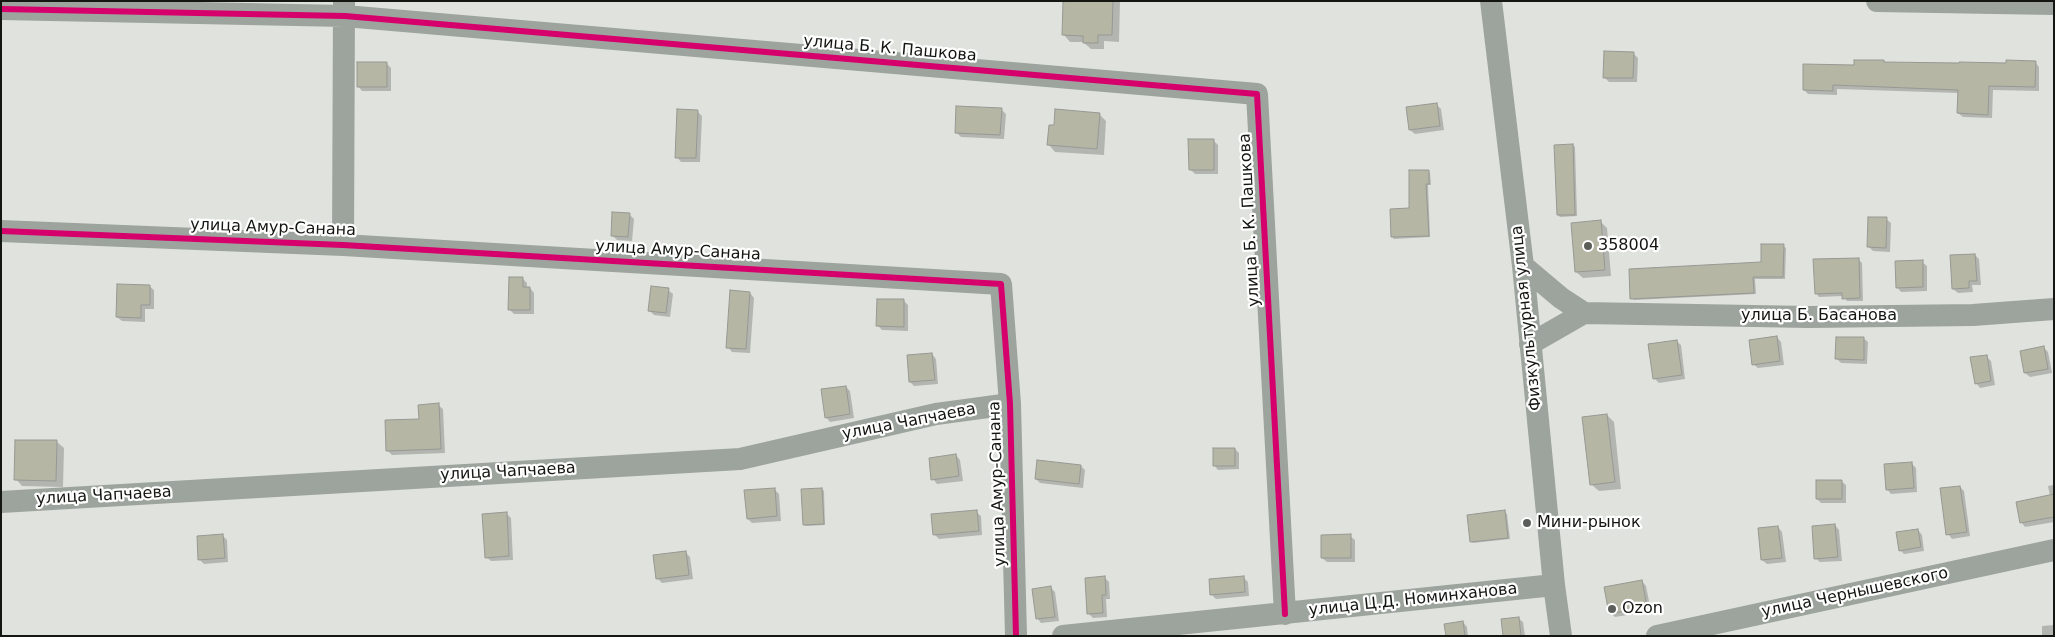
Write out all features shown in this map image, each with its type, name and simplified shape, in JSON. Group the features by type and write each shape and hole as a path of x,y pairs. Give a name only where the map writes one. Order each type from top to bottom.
{"street":[{"name":"Физкультурная улица","path":"1492,1 1523,266 1554,585 1561,636"},
{"path":"1877,1 2054,4"},
{"path":"343,245 344,8"},
{"name":"улица Б. К. Пашкова","path":"1,9 344,8 1257,94 1284,614"},
{"name":"улица Амур-Санана","path":"1,231 343,245 1001,284 1010,404 1016,636"},
{"path":"1523,266 1560,298 1584,312 1530,344"},
{"name":"улица Б. Басанова","path":"1584,312 1809,317 1973,315 2054,309"},
{"name":"улица Чапчаева","path":"1,502 740,459 936,414 1010,404"},
{"name":"улица Чернышевского","path":"1657,636 2054,550"},
{"name":"улица Ц.Д. Номинханова","path":"1063,636 1554,585"}],"building":[{"path":"1113,1 1112,35 1098,35 1098,43 1083,43 1083,36 1062,35 1063,2"},
{"path":"1604,51 1634,52 1633,78 1603,78"},
{"path":"1854,60 1959,63 2006,63 2006,60 2036,61 2035,87 1989,86 1988,115 1957,113 1958,90 1833,85 1833,91 1803,90 1803,64 1854,65"},
{"path":"357,62 387,62 387,87 357,87"},
{"path":"1437,103 1440,126 1409,130 1406,107"},
{"path":"956,106 1002,108 1000,135 955,133"},
{"path":"677,109 698,110 696,158 675,158"},
{"path":"1055,109 1100,113 1097,149 1047,145 1049,125 1054,125"},
{"path":"1188,139 1214,139 1214,170 1189,170"},
{"path":"1573,144 1575,215 1557,215 1554,145"},
{"path":"1409,170 1429,170 1429,184 1426,184 1429,236 1391,237 1390,209 1409,208"},
{"path":"612,212 630,213 628,237 611,236"},
{"path":"1868,217 1887,217 1886,248 1867,247"},
{"name":"358004","path":"1601,220 1605,270 1575,272 1571,223"},
{"path":"1761,244 1784,244 1783,277 1753,277 1754,293 1630,299 1629,269 1761,262"},
{"path":"1975,254 1977,281 1969,281 1969,288 1952,289 1950,255"},
{"path":"1859,258 1860,298 1842,299 1842,293 1815,294 1813,259"},
{"path":"1923,260 1923,287 1896,288 1895,261"},
{"path":"509,277 523,277 523,287 530,287 530,310 508,310"},
{"path":"117,284 150,285 150,305 141,305 141,318 116,317"},
{"path":"651,286 669,288 666,313 648,311"},
{"path":"730,290 750,292 746,349 726,348"},
{"path":"877,299 904,299 904,327 876,326"},
{"path":"1777,336 1780,361 1752,365 1749,340"},
{"path":"1836,337 1864,337 1864,360 1835,359"},
{"path":"1677,340 1682,375 1653,379 1648,344"},
{"path":"2044,346 2048,369 2024,373 2020,351"},
{"path":"932,353 935,380 909,382 907,355"},
{"path":"1987,355 1991,381 1975,384 1970,357"},
{"path":"846,386 850,414 825,418 821,389"},
{"path":"439,403 441,449 386,451 385,420 419,419 418,405"},
{"path":"1607,414 1615,482 1590,485 1582,417"},
{"path":"15,440 57,440 56,481 14,480"},
{"path":"1213,448 1235,448 1235,466 1213,466"},
{"path":"956,454 959,476 931,480 929,458"},
{"path":"1037,460 1081,465 1079,484 1035,479"},
{"path":"1912,462 1914,488 1886,490 1884,464"},
{"path":"1816,480 1842,480 1842,499 1816,499"},
{"path":"1960,486 1967,532 1946,535 1940,488"},
{"path":"775,488 777,516 747,519 744,490"},
{"path":"822,488 824,524 803,525 801,489"},
{"path":"2054,494 2054,517 2020,523 2016,502"},
{"path":"977,510 979,531 933,535 931,514"},
{"path":"1505,510 1508,538 1470,542 1467,515"},
{"path":"507,512 509,556 485,558 482,514"},
{"path":"1835,524 1838,557 1814,559 1812,526"},
{"path":"1778,526 1782,558 1761,560 1758,528"},
{"path":"1918,529 1921,547 1899,551 1896,532"},
{"path":"223,534 225,558 198,560 197,536"},
{"path":"1351,534 1351,558 1321,558 1321,535"},
{"path":"686,551 689,575 656,579 653,555"},
{"path":"1105,576 1106,595 1102,595 1103,613 1087,614 1085,578"},
{"path":"1244,576 1245,592 1210,595 1209,579"},
{"path":"1642,580 1647,607 1609,614 1604,587"},
{"path":"1051,586 1055,617 1036,619 1032,589"},
{"path":"1519,617 1521,636 1503,636 1501,619"},
{"path":"1463,621 1465,636 1446,636 1444,624"}],"cycle path":[{"path":"1,9 345,16 1257,94 1285,614"},
{"path":"1,231 343,245 1001,284 1010,404 1016,636"}],"place":[{"name":"358004","path":"1588,246"},
{"name":"Мини-рынок","path":"1527,523"},
{"name":"Ozon","path":"1612,609"}]}
